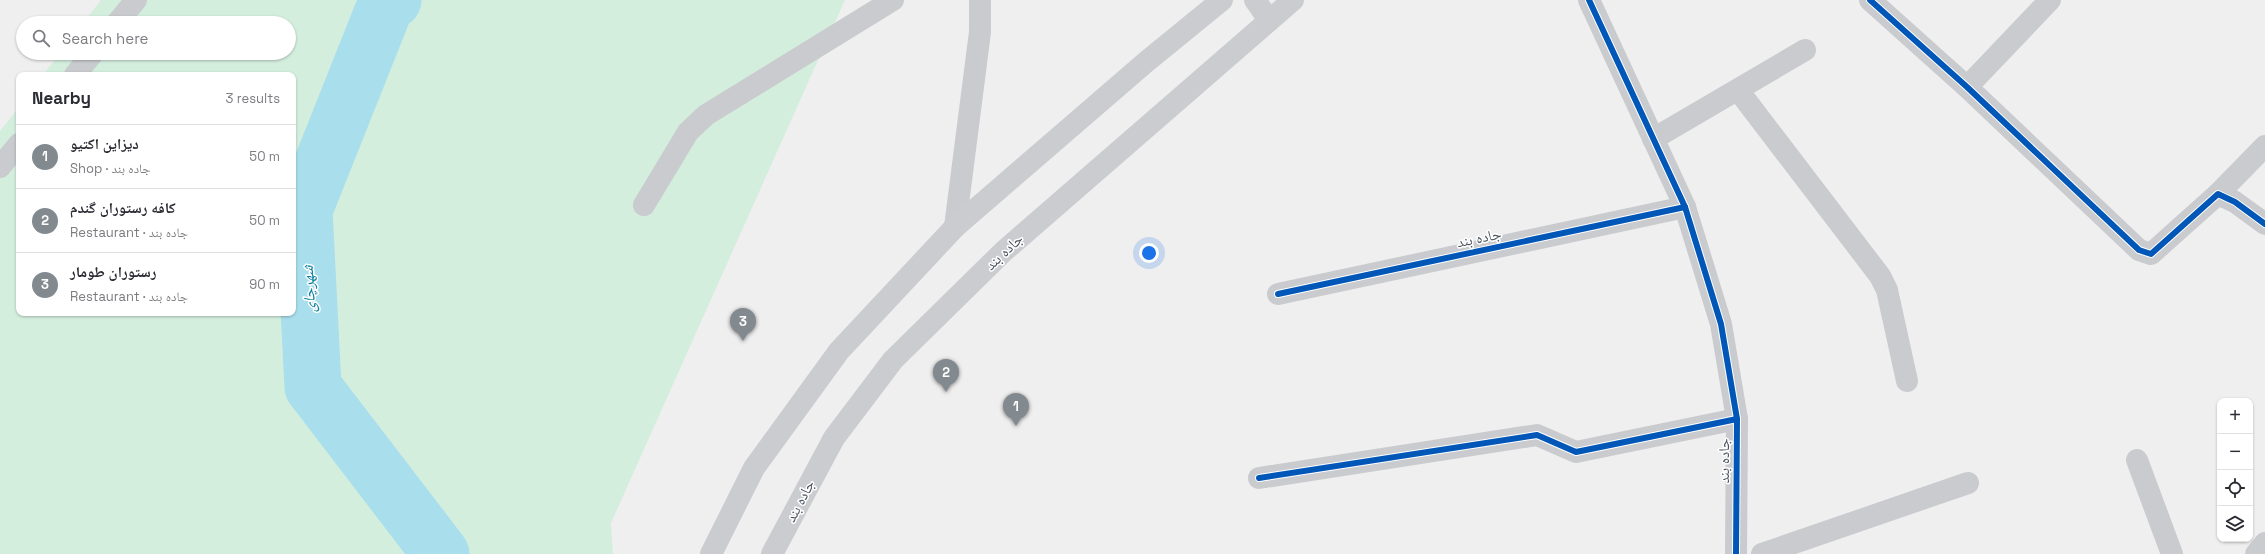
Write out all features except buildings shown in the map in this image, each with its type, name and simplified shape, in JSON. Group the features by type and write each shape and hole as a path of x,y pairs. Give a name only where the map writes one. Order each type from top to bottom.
{"main road":[{"path":"711,554 754,468 834,357 955,227 1140,67 1222,0"},
{"path":"1255,0 1269,20"},
{"name":"جاده بند","path":"772,554 834,438 893,360 1004,251 1293,0"}],"street":[{"path":"123,16 136,0"},
{"path":"644,205 688,132 706,115 893,0"},
{"path":"955,227 980,32 980,0"},
{"name":"جاده بند","path":"1589,0 1652,139 1685,207 1721,324 1737,419 1736,554"},
{"path":"1870,0 1967,87 2139,250 2151,254 2206,201 2218,194 2265,146"},
{"path":"1967,87 2050,0"},
{"path":"1652,139 1805,50"},
{"path":"77,72 87,60"},
{"path":"1738,90 1880,276 1887,290 1907,381"},
{"path":"0,167 16,148"},
{"path":"2218,194 2235,202 2265,224"},
{"name":"جاده بند","path":"1278,294 1685,207"},
{"path":"1259,478 1537,434 1576,452 1737,419"},
{"path":"2137,460 2172,554"},
{"path":"1762,554 1968,483"},
{"path":"2256,554 2265,543"}],"green space":[{"path":"101,0 845,0 611,523 613,554 0,554 0,131 16,111 16,316 296,316 296,72 45,72 55,60 296,60 296,16 88,16"}],"waterway":[{"name":"شهرچای","path":"393,0 386,4 304,210 313,387 441,554"}],"cycle path":[{"path":"1589,0 1685,207 1721,324 1737,419 1736,554"},
{"path":"1870,0 1967,87 2139,250 2151,254 2218,194 2235,202 2265,224"},
{"path":"1278,294 1685,207"},
{"path":"1259,478 1537,435 1576,452 1737,419"}],"place":[{"name":"رستوران طومار","path":"743,341"},
{"name":"کافه رستوران گندم","path":"946,392"},
{"name":"دیزاین اکتیو","path":"1016,426"}]}
